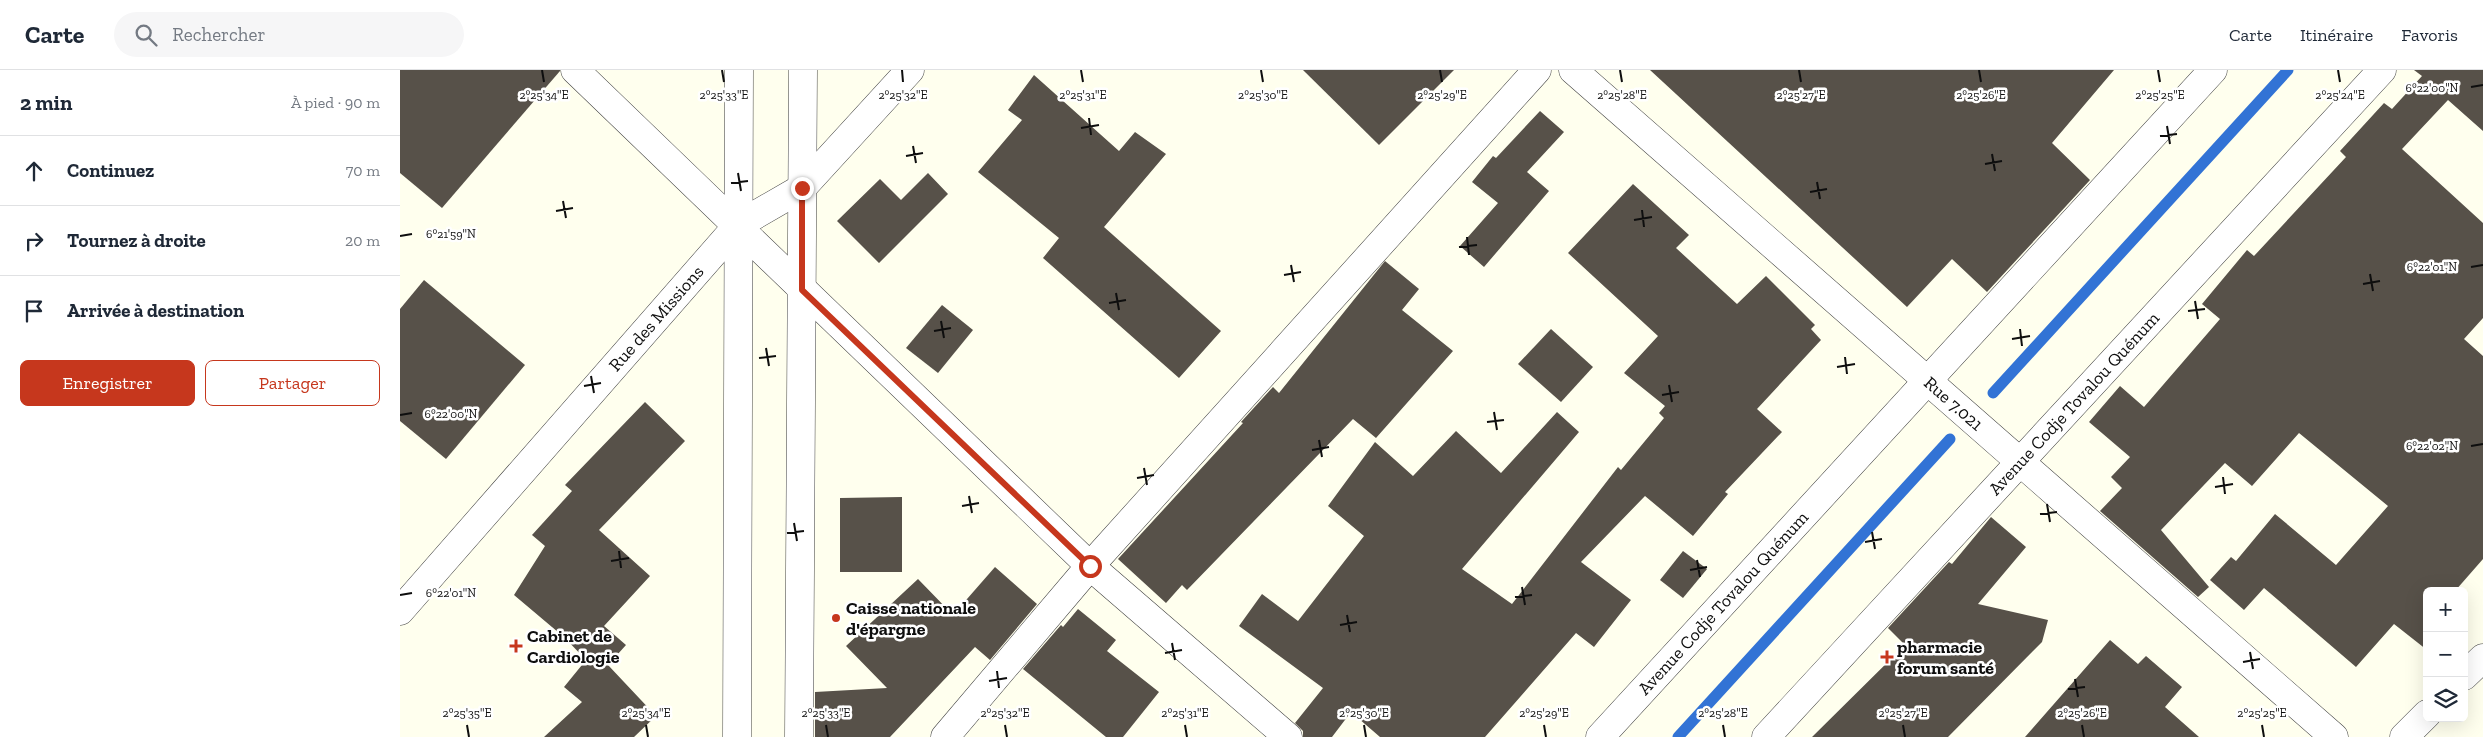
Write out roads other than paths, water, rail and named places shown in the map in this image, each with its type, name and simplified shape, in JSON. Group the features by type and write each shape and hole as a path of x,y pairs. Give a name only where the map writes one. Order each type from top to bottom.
{"street":[{"path":"575,70 1090,566 1288,737"},
{"path":"737,737 739,70"},
{"path":"799,737 803,70"},
{"name":"Rue des Missions","path":"400,611 738,226 802,188 910,70"},
{"path":"945,737 1090,566 1537,70"},
{"name":"Rue 7.021","path":"1573,70 2334,737"},
{"name":"Avenue Codje Tovalou Quénum","path":"1600,737 2213,70"},
{"name":"Avenue Codje Tovalou Quénum","path":"1766,737 2382,70"},
{"path":"2468,672 2483,658"},
{"path":"2404,737 2423,718"}],"waterway":[{"path":"1993,393 2288,70"},
{"path":"1678,737 1950,439"}],"place":[{"name":"Caisse nationale d'épargne","path":"836,618"},
{"name":"Cabinet de Cardiologie","path":"516,646"},
{"name":"pharmacie forum santé","path":"1887,657"}]}
